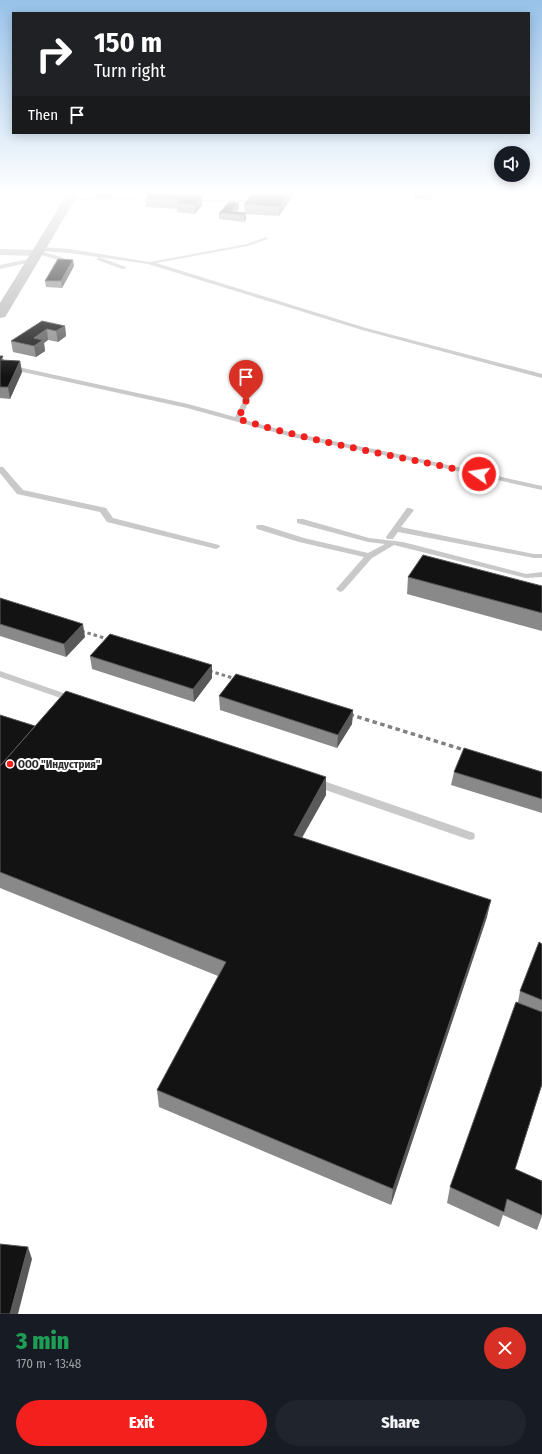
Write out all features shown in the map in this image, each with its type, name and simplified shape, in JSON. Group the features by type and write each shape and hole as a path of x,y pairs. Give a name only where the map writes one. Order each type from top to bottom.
{"street":[{"path":"0,314 37,254"}],"lane":[{"path":"0,267 36,254"},
{"path":"48,254 62,259"},
{"path":"95,254 149,263 364,329 542,376"},
{"path":"149,263 197,254"},
{"path":"100,255 96,258 124,268"},
{"path":"0,364 161,400 238,419 292,435 403,457 542,488"},
{"path":"238,419 246,401"},
{"path":"0,469 20,492 103,510 110,520 216,547"},
{"path":"340,589 369,556 392,540 397,529 410,510"},
{"path":"300,522 362,538 392,540 526,576 542,574"},
{"path":"260,527 317,544 369,556"},
{"path":"397,529 534,556 542,556"},
{"path":"0,674 82,702"},
{"path":"306,779 470,836"}],"building":[{"path":"58,259 73,260 61,281 45,281"},
{"path":"42,321 65,326 56,331 47,329 34,338 43,340 34,346 11,341"},
{"path":"0,356 3,356 1,360 20,361 8,387 0,387"},
{"path":"423,555 542,586 542,613 408,577"},
{"path":"0,598 83,624 64,644 0,624"},
{"path":"110,634 212,665 193,689 90,656"},
{"path":"236,674 353,710 338,735 219,696"},
{"path":"66,691 326,777 294,835 491,900 393,1189 157,1090 226,962 0,872 0,766"},
{"path":"0,715 35,726 0,766"},
{"path":"464,748 542,772 542,799 454,772"},
{"path":"539,942 542,944 542,1000 520,991"},
{"path":"516,1002 542,1012 542,1084 515,1169 542,1181 542,1215 507,1199 504,1212 450,1187"},
{"path":"0,1244 28,1247 10,1314 0,1314"}],"railway":[{"path":"75,629 117,642"},
{"path":"203,669 243,681"},
{"path":"342,712 474,753"}],"place":[{"name":"ООО \"Индустрия\"","path":"10,764"}],"route":[{"path":"246,401 238,419 292,435 479,474"}]}
